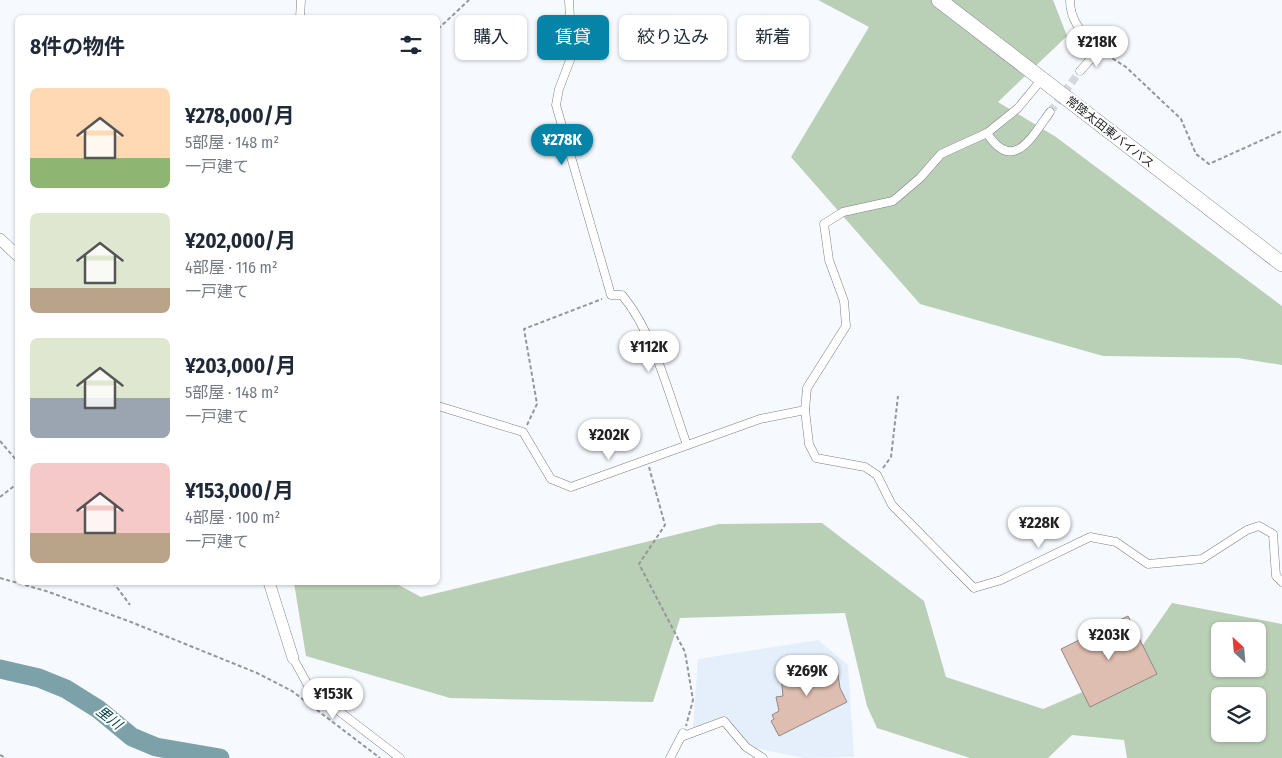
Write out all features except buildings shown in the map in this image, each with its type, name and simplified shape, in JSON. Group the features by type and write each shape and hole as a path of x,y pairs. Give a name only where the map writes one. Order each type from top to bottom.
{"highway":[{"name":"常陸太田東バイパス","path":"938,0 1282,264"}],"street":[{"path":"300,0 300,15"},
{"path":"569,0 572,55 559,89 556,105 612,295 622,295 642,325 688,445"},
{"path":"1070,0 1070,13 1076,24 1098,50 1080,71"},
{"path":"1042,79 1018,108 987,133 941,154 920,178 893,201 843,212 824,224 829,260 844,301 846,326 807,388 805,410 810,444 816,458 865,467 877,475 892,506 974,588 1001,580 1090,537 1116,542 1148,564 1202,559 1247,530 1259,526 1274,534 1276,576 1282,582"},
{"path":"987,133 994,144 1002,150 1010,152 1019,150 1027,143 1050,112"},
{"path":"0,239 15,253"},
{"path":"440,407 523,432 551,479 571,487 760,419 805,410"},
{"path":"270,585 293,658 310,689 400,758"},
{"path":"670,758 683,734 724,721 746,747 763,758"}],"path":[{"path":"440,28 469,0"},
{"path":"1098,50 1126,67 1181,119 1196,154 1210,164 1282,131"},
{"path":"523,432 537,404 524,329 612,295"},
{"path":"877,475 891,458 898,396"},
{"path":"0,441 15,458"},
{"path":"647,460 665,525 639,564 685,652 693,700 683,734"},
{"path":"0,497 15,485"},
{"path":"0,578 15,583"},
{"path":"23,585 131,622 257,673 292,691 380,758"},
{"path":"115,585 130,605"},
{"path":"0,755 6,758"}],"shaded area":[{"path":"818,640 848,665 854,757 804,758 750,747 728,718 693,728 698,659"}],"green space":[{"path":"818,0 1053,0 1067,36 998,102 1056,137 1282,306 1282,365 1238,358 1103,356 920,304 791,157 869,27"},
{"path":"822,523 924,601 946,677 1043,709 1122,675 1172,603 1282,624 1282,758 1127,758 1124,740 1072,735 1048,758 970,758 877,728 867,706 845,613 680,618 653,702 450,698 306,656 294,585 399,585 421,597 719,524"}],"waterway":[{"name":"里川","path":"0,669 39,678 66,689 98,709 132,737 156,747 220,758"}],"tunnel":[{"path":"1050,112 1080,71"}]}
